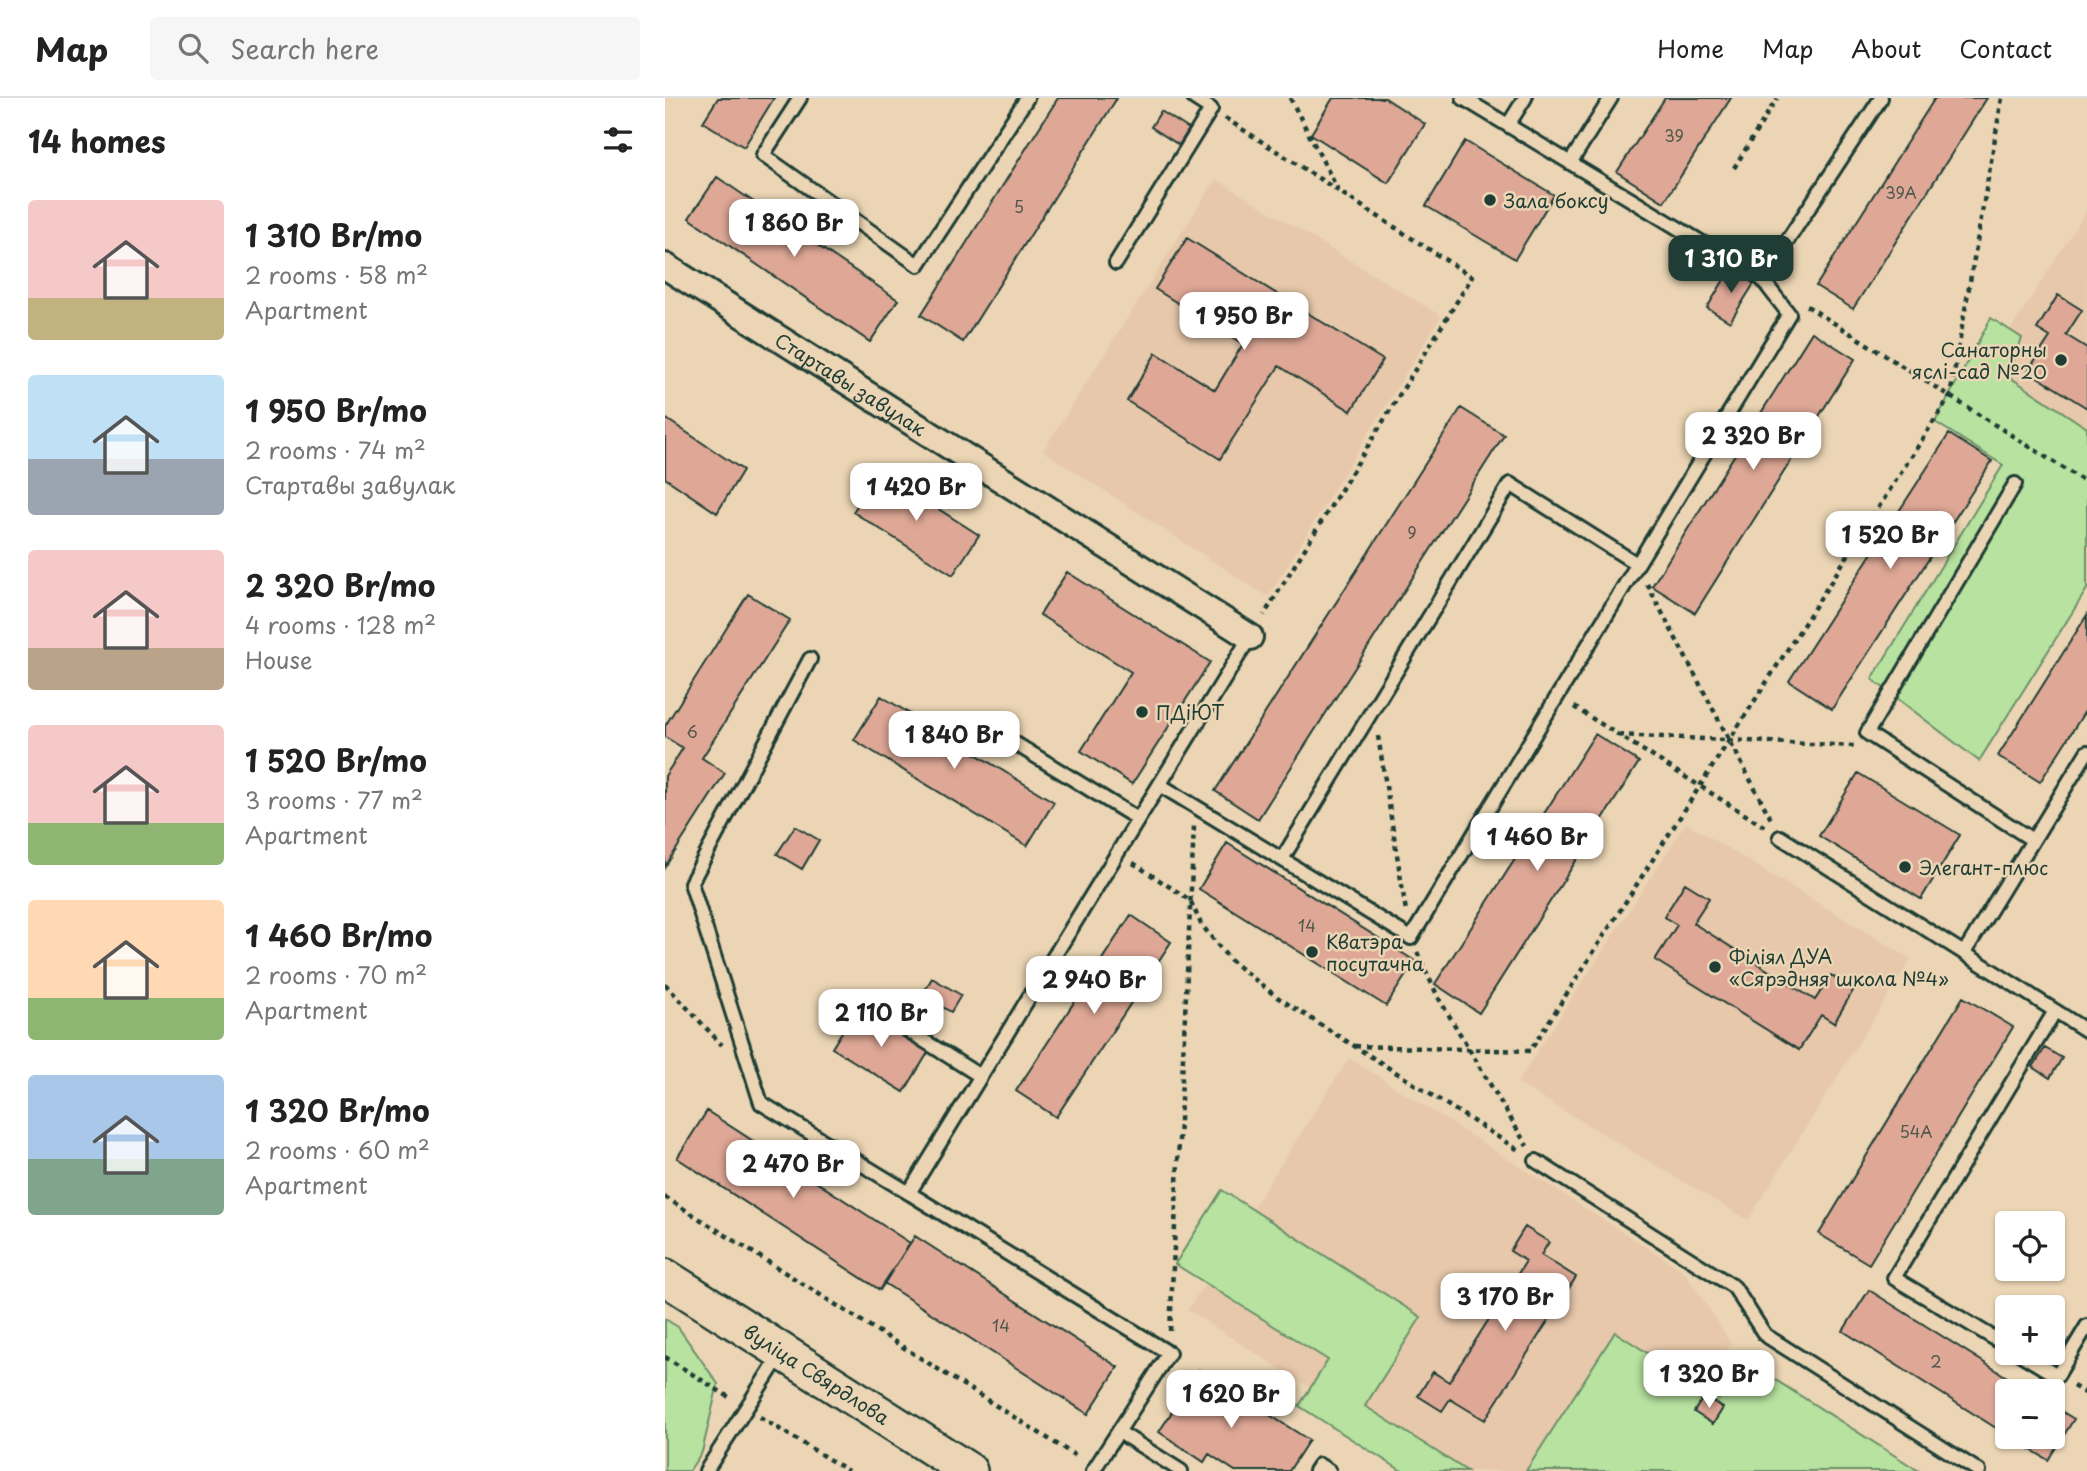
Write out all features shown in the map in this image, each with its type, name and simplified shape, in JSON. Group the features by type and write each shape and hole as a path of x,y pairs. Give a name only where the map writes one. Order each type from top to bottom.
{"main road":[{"name":"вуліца Свярдлова","path":"665,1277 969,1471"}],"street":[{"name":"Стартавы завулак","path":"665,266 1250,637"}],"lane":[{"path":"800,98 763,155 918,265 1027,98"},
{"path":"1116,263 1211,109 1194,98"},
{"path":"1160,785 1411,938 1789,314 1762,279 1463,98"},
{"path":"1508,125 1525,98"},
{"path":"1570,163 1611,98"},
{"path":"1762,279 1881,98"},
{"path":"1282,859 1510,484 1637,564"},
{"path":"2014,484 1867,733 2031,839"},
{"path":"909,1193 1250,637"},
{"path":"810,659 691,883 761,1103 1169,1353 1094,1469"},
{"path":"985,725 1138,819"},
{"path":"1964,953 2031,839 2087,752"},
{"path":"1780,837 2087,1031"},
{"path":"861,1001 980,1076"},
{"path":"1995,1339 1894,1279 2056,1011"},
{"path":"1536,1161 1734,1287 1765,1335 1972,1469"},
{"path":"2065,1363 2087,1326"},
{"path":"706,1471 782,1352"},
{"path":"2039,1365 2057,1376 2064,1365"},
{"path":"1119,1432 1181,1471"},
{"path":"1315,1471 1319,1465 1329,1471"}],"path":[{"path":"1290,98 1339,192"},
{"path":"1734,168 1777,98"},
{"path":"1355,1046 1530,1051 1950,396 2002,98"},
{"path":"1211,109 1472,277 1250,637"},
{"path":"1799,300 2087,484"},
{"path":"1637,564 1780,837"},
{"path":"1557,696 1780,837"},
{"path":"1619,735 1889,747"},
{"path":"1169,1353 1195,806"},
{"path":"1117,853 1190,900 1201,924 1230,960 1277,997 1536,1161"},
{"path":"665,984 753,1078"},
{"path":"665,1197 1094,1469"}],"shaded area":[{"path":"1216,179 1441,316 1268,597 1043,451"},
{"path":"2087,210 2087,474 1967,398"},
{"path":"1686,823 1911,959 1748,1220 1517,1083"},
{"path":"1349,1058 1684,1271 1731,1343 1721,1359 1758,1384 1649,1471 1440,1471 1188,1310"}],"green space":[{"path":"1991,318 2022,338 2008,376 2087,428 2087,589 1979,761 1872,679 2003,465 1935,422"},
{"path":"1222,1190 1421,1317 1365,1406 1467,1471 1402,1471 1299,1406 1328,1360 1175,1264"},
{"path":"665,1319 678,1327 718,1384 702,1452 689,1471 665,1471"},
{"path":"1615,1332 1719,1399 1744,1360 1919,1471 1526,1471"}],"building":[{"path":"718,98 774,98 744,147 703,122"},
{"path":"1058,98 1117,98 963,342 921,315"},
{"path":"1333,98 1385,98 1425,124 1388,183 1311,134"},
{"path":"1665,98 1731,98 1664,202 1617,172"},
{"path":"1935,98 1987,98 1853,309 1816,286"},
{"path":"1161,111 1189,129 1179,145 1151,127"},
{"name":"Зала боксу","path":"1465,141 1554,195 1515,259 1426,206"},
{"path":"717,177 898,300 870,342 689,218"},
{"path":"1187,238 1383,360 1351,411 1279,366 1220,459 1127,401 1156,353 1215,390 1243,344 1155,289"},
{"path":"1731,268 1755,282 1730,322 1707,308"},
{"name":"Санаторны яслі-сад №20","path":"2058,295 2082,310 2066,335 2087,348 2087,408 2028,371 2050,337 2037,329"},
{"path":"1812,332 1855,359 1695,613 1652,586"},
{"path":"1461,408 1504,435 1258,819 1215,791"},
{"path":"665,418 743,470 717,513 665,478"},
{"path":"1949,434 1992,461 1832,709 1789,681"},
{"path":"879,471 979,535 953,575 853,512"},
{"name":"ПДіЮТ","path":"1067,572 1210,662 1132,784 1081,751 1131,672 1040,615"},
{"path":"748,594 790,620 702,758 725,773 665,867 665,776 683,748 665,737 665,726"},
{"path":"2087,615 2087,708 2040,782 1998,756"},
{"path":"881,696 1054,802 1027,846 854,740"},
{"path":"1595,734 1639,762 1479,1013 1435,984"},
{"name":"Элегант-плюс","path":"1858,773 1960,835 1921,899 1819,836"},
{"path":"795,826 819,840 802,869 777,854"},
{"path":"1227,843 1415,961 1386,1006 1199,889"},
{"name":"Філіял ДУА «Сярэдняя школа №4»","path":"1685,883 1709,898 1693,923 1815,1000 1831,975 1854,989 1834,1023 1821,1015 1799,1050 1655,960 1677,925 1664,917"},
{"path":"1131,915 1171,942 1056,1117 1016,1091"},
{"path":"932,978 961,995 951,1012 922,995"},
{"path":"1963,997 2013,1027 1869,1264 1819,1234"},
{"path":"858,1006 929,1051 904,1092 832,1048"},
{"path":"2045,1048 2062,1058 2050,1078 2033,1067"},
{"path":"707,1111 910,1243 880,1290 677,1158"},
{"path":"1525,1227 1549,1242 1541,1255 1576,1277 1485,1420 1450,1399 1442,1411 1418,1396 1433,1372 1449,1382 1526,1261 1510,1251"},
{"path":"915,1236 1118,1367 1088,1414 884,1283"},
{"path":"1869,1290 2010,1379 1995,1379 1995,1427 1843,1331"},
{"path":"1199,1370 1309,1440 1289,1471 1235,1471 1209,1454 1204,1462 1159,1432"},
{"path":"1704,1396 1723,1408 1713,1424 1694,1412"},
{"path":"2065,1413 2074,1419 2065,1433"},
{"path":"2030,1449 2055,1449 2048,1460"}],"place":[{"name":"Зала боксу","path":"1490,200"},
{"name":"Санаторны яслі-сад №20","path":"2061,360"},
{"name":"ПДіЮТ","path":"1142,712"},
{"name":"Элегант-плюс","path":"1905,867"},
{"name":"Кватэра посутачна","path":"1312,952"},
{"name":"Філіял ДУА «Сярэдняя школа №4»","path":"1715,967"}]}
